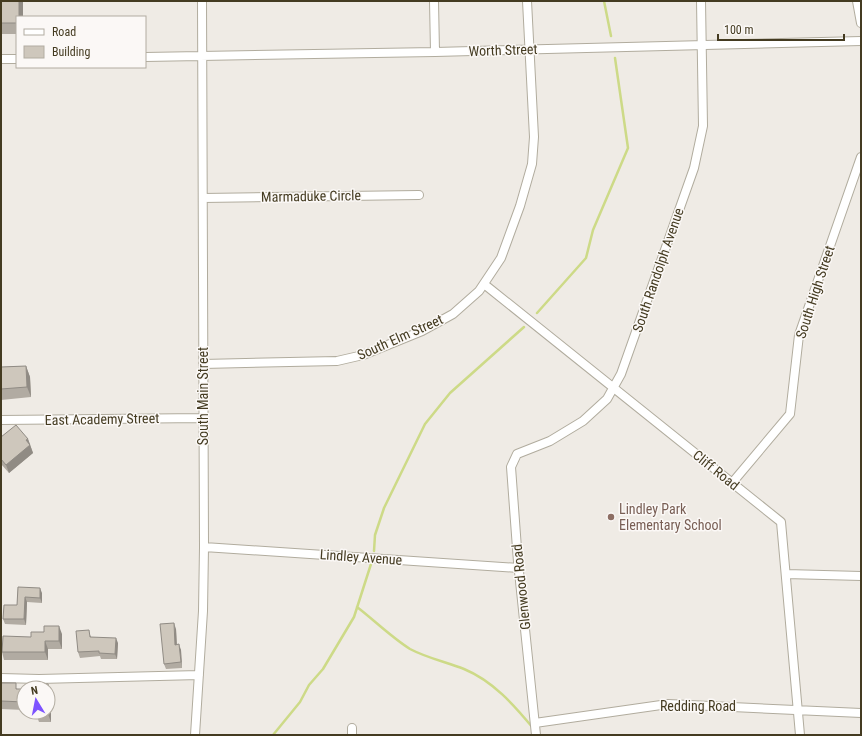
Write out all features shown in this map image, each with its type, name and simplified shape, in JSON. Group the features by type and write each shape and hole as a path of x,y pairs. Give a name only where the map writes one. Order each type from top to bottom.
{"street":[{"name":"South Main Street","path":"195,735 203,611 204,547 202,1"},
{"path":"434,1 435,52"},
{"name":"South Elm Street","path":"203,364 337,361 353,358 422,331 453,314 479,291 501,258 520,206 532,164 534,137 527,1"},
{"name":"South Randolph Avenue","path":"530,448 550,441 583,421 607,399 621,374 694,168 703,126 701,1"},
{"path":"857,1 861,23"},
{"name":"Worth Street","path":"146,57 435,52 861,41"},
{"path":"1,59 16,59"},
{"name":"South High Street","path":"732,483 790,414 799,335 861,157"},
{"name":"Marmaduke Circle","path":"203,198 419,195"},
{"name":"Cliff Road","path":"484,284 781,522 800,735"},
{"name":"East Academy Street","path":"1,420 203,418"},
{"name":"Glenwood Road","path":"530,448 518,454 511,467 519,568 536,735"},
{"name":"Lindley Avenue","path":"204,547 519,568"},
{"path":"786,574 861,576"},
{"path":"1,678 39,679 199,675"},
{"name":"Redding Road","path":"535,723 668,704 861,713"}],"building":[{"path":"1,1 19,1 19,16 16,16 16,23 1,23"},
{"path":"26,366 27,387 1,389 1,367"},
{"path":"16,425 28,439 26,440 30,445 6,465 1,459 1,437"},
{"path":"18,587 40,588 40,598 25,597 24,619 3,619 4,605 17,605"},
{"path":"174,623 175,645 179,644 181,662 164,664 160,624"},
{"path":"44,626 59,626 59,641 45,641 45,652 2,652 3,636 31,637 31,632 44,632"},
{"path":"89,630 90,637 116,638 115,654 99,653 99,651 78,652 76,631"},
{"path":"1,683 16,683 16,702 1,701"}],"waterway":[{"path":"604,1 611,36"},
{"path":"537,313 586,258 593,230 628,148 615,58"},
{"path":"374,551 375,535 384,508 425,424 450,393 524,327"},
{"path":"273,735 300,702 309,685 323,669 354,617 371,564"},
{"path":"357,607 410,649 464,669 484,680 502,694 533,728"}],"place":[{"name":"Lindley Park Elementary School","path":"611,517"}]}
